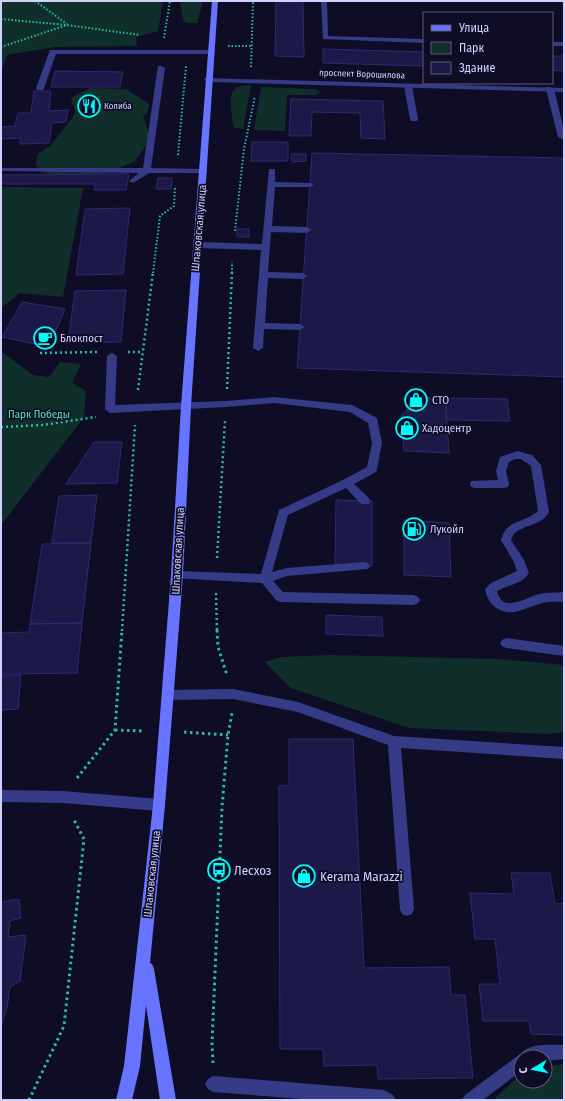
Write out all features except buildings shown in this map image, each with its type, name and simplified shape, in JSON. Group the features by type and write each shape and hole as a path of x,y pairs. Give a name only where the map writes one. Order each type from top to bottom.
{"main road":[{"name":"Шпаковская улица","path":"124,1100 132,1066 159,805 177,575 186,406 197,245 204,171 208,80 215,1"},
{"path":"144,955 168,1100"}],"street":[{"path":"324,1 325,38 423,41"},
{"path":"553,44 564,44"},
{"path":"40,88 53,52 211,52"},
{"path":"133,181 146,171 161,68"},
{"name":"проспект Ворошилова","path":"208,80 564,90"},
{"path":"408,86 414,119"},
{"path":"550,89 562,137 564,138"},
{"path":"4,170 204,171"},
{"path":"258,348 269,229 272,171"},
{"path":"272,184 310,185"},
{"path":"269,229 307,230"},
{"path":"197,245 267,247"},
{"path":"265,275 303,276"},
{"path":"260,326 300,328"},
{"path":"108,354 110,409 226,404 274,400 352,409 373,421 377,443 372,469 347,483 283,513 265,579"},
{"path":"475,484 504,484 501,470 504,460 513,455 523,455 536,465 544,512 536,520 513,528 507,534 506,540 519,559 523,567 523,573 517,579 496,584 491,589 492,597 499,604 508,608 520,607 537,600 564,597"},
{"path":"347,483 365,501"},
{"path":"177,575 265,579 287,572 364,566"},
{"path":"265,579 280,597 414,600"},
{"path":"506,643 564,651"},
{"path":"168,695 233,694 298,706 394,742 564,753"},
{"path":"394,742 407,909"},
{"path":"1,796 63,797 159,805"},
{"path":"553,1053 564,1052"},
{"path":"470,1100 513,1068"},
{"path":"213,1084 384,1098 388,1100"}],"path":[{"path":"34,1 67,25"},
{"path":"29,1100 64,1026 84,839 63,797 115,730 136,408 160,216 174,206 187,60 164,40 170,1"},
{"path":"213,1084 212,1044 218,866 228,735 233,694 218,648 215,577 226,404 233,246 244,149 256,86 251,81 253,1"},
{"path":"1,19 67,25 144,36"},
{"path":"1,47 67,25"},
{"path":"127,352 143,352"},
{"path":"40,353 108,354"},
{"path":"1,427 43,425 67,420 104,417"}],"green space":[{"path":"1,1 163,1 158,31 136,37 137,46 55,47 7,55 1,72"},
{"path":"180,1 203,1 197,23 187,23 183,20"},
{"path":"251,85 243,129 234,128 231,109 232,94 236,88"},
{"path":"90,88 126,89 149,104 148,111 143,116 148,130 149,141 135,161 115,170 95,175 68,176 44,173 36,165 39,153 50,146 73,117 75,111 71,98"},
{"path":"261,88 315,89 320,92 317,95 287,95 285,131 256,130 254,129"},
{"path":"1,187 83,188 63,297 20,293 1,308"},
{"name":"Парк Победы","path":"1,351 33,375 49,377 60,362 81,364 72,383 86,391 84,417 1,525"},
{"path":"329,655 499,659 564,665 564,732 548,734 409,728 291,688 265,662 281,657"},
{"path":"564,1064 564,1100 493,1100 513,1081 513,1089 553,1089 553,1065"}],"place":[{"name":"Колиба","path":"89,106"},
{"name":"Блокпост","path":"45,338"},
{"name":"СТО","path":"416,400"},
{"name":"Хадоцентр","path":"407,428"},
{"name":"Лукойл","path":"414,529"},
{"name":"Лесхоз","path":"219,870"},
{"name":"Kerama Marazzi","path":"304,876"}]}
